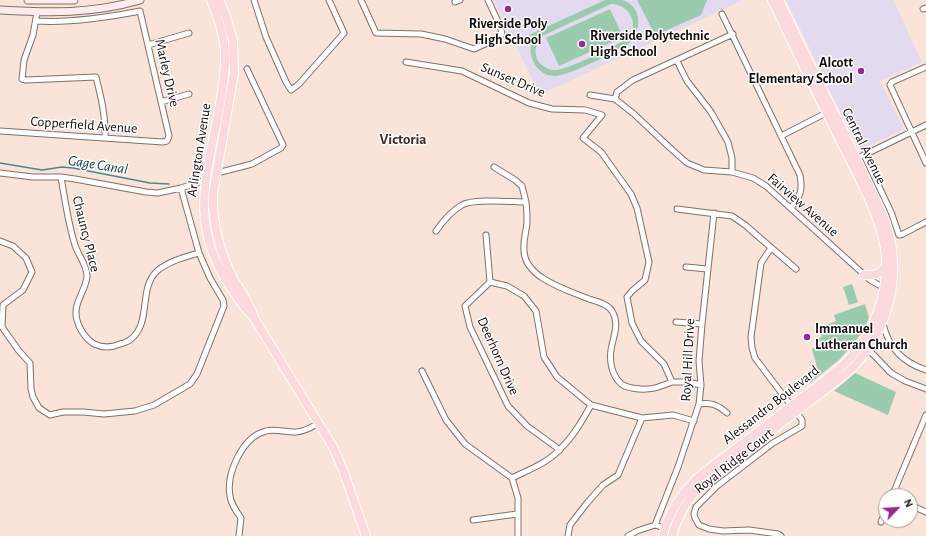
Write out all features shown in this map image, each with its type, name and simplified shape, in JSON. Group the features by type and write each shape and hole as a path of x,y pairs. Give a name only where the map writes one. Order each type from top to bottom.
{"main road":[{"path":"28,0 74,0"},
{"path":"37,12 38,0"},
{"path":"0,10 60,12 98,9 140,0"},
{"name":"Arlington Avenue","path":"211,0 223,35 225,68 204,194 205,224 212,252 227,282 246,310 254,318 339,458 366,536"},
{"name":"Arlington Avenue","path":"219,0 226,16 232,41 234,72 216,175 212,208 216,234 227,265 250,306 254,318"},
{"name":"Central Avenue","path":"772,0 829,111 857,158 883,214 888,229 893,257 888,286"},
{"name":"Central Avenue","path":"779,0 829,111"},
{"name":"Central Avenue","path":"857,158 878,223 884,247 888,286"},
{"path":"864,275 872,276 878,274 886,266"},
{"name":"Alessandro Boulevard","path":"672,536 679,517 692,496 709,479 794,409 849,359 867,336 876,318 888,286"},
{"name":"Alessandro Boulevard","path":"665,533 681,496 696,479 794,409 847,374 858,362 877,336 882,324 888,308 888,286"},
{"path":"868,349 866,345 876,325 876,318"},
{"path":"665,533 686,499 692,496"}],"street":[{"path":"254,0 266,37 291,90 299,84 344,33 329,0"},
{"path":"361,0 376,33 421,34 445,39 474,49 496,39 502,34 488,0"},
{"name":"Marley Drive","path":"36,21 75,21 111,17 140,11 169,136 167,141"},
{"path":"37,12 33,35 24,60 22,79 96,77 106,124 105,138"},
{"path":"722,14 733,34 800,176 802,186 801,195 791,208"},
{"path":"148,45 189,33"},
{"path":"614,99 617,92 633,80 733,34"},
{"path":"677,61 687,82 711,112 728,142 732,158 732,172"},
{"name":"Sunset Drive","path":"406,62 462,71 529,103 552,109 586,110 602,116 583,138 601,152 631,194 637,208 648,262 645,280 627,297 629,309 632,323 642,341 664,364 672,382"},
{"path":"926,67 892,82 890,85 926,163"},
{"path":"0,173 33,177 61,177 146,192 158,192 181,188 254,163 281,148 283,145 247,69"},
{"path":"161,102 189,94"},
{"name":"Fairview Avenue","path":"590,95 614,99 634,114 687,163 704,170 732,172 753,178 766,186 864,275 875,283 888,286"},
{"path":"781,136 829,111"},
{"path":"926,125 857,158 891,212 899,235 926,222"},
{"name":"Copperfield Avenue","path":"0,131 163,142 167,141"},
{"path":"494,167 522,186 526,202 527,222 524,251 528,264 538,276 564,289 603,304 612,310 616,322 616,334 611,351 611,367 617,380 626,387 640,390 654,390 672,382 688,382 701,385"},
{"name":"Chauncy Place","path":"61,177 70,229 87,276 76,310 76,319 82,331 91,342 99,346 111,347 131,340 140,328 148,285 157,271 168,263 199,253"},
{"path":"0,241 13,246 26,258 32,272 23,290 3,305 2,327 19,351 30,362 31,389 33,397 39,408 50,415 63,412 104,414 135,411 154,405 190,384 197,374 224,306 221,296 210,278 199,253 181,188"},
{"path":"436,231 445,219 462,204 477,201 526,202"},
{"path":"677,208 732,216 739,220 796,269"},
{"name":"Royal Hill Drive","path":"655,525 694,421 698,404 701,385 699,361 702,324 714,213"},
{"path":"486,235 490,282 507,286 524,296 536,311 544,357 557,377 591,406 642,418 673,415 694,421"},
{"path":"771,248 761,263 751,337 752,348 755,358 794,409"},
{"path":"686,267 708,269"},
{"name":"Deerhorn Drive","path":"490,282 465,306 470,328 508,406 527,426 560,450"},
{"path":"676,322 702,324"},
{"path":"882,324 886,337 893,348 911,364 926,370"},
{"path":"868,349 891,373 905,381 926,389"},
{"path":"422,371 446,420 465,444 512,478 518,498 518,536"},
{"path":"698,404 713,403 727,413"},
{"path":"512,478 546,461 560,450 575,432 591,406"},
{"name":"Royal Ridge Court","path":"781,536 778,534 749,530 724,531 709,529 697,523 694,514 696,507 717,486 773,443 802,426 802,420 794,409"},
{"path":"895,488 926,416"},
{"path":"568,536 570,525 587,503 603,485 618,475 642,418"},
{"path":"239,536 241,518 230,498 228,483 230,475 240,454 255,435 265,431 277,430 294,433 301,432 319,423"},
{"path":"473,520 517,514"},
{"path":"628,536 637,531 655,525 665,533"}],"shaded area":[{"name":"Riverside Polytechnic High School","path":"493,0 743,0 548,91 536,87"},
{"name":"Alcott Elementary School","path":"786,0 893,0 922,62 880,81 904,129 864,148 858,148"}],"green space":[{"path":"605,0 621,0 629,3 634,7 637,14 638,21 635,36 624,47 579,69 561,75 555,76 542,72 534,63 531,57 533,39 532,40 529,35","holes":["611,4 617,5 628,11 633,22 631,33 623,41 615,46 562,69 548,69 539,62 536,56 536,49 538,41 542,36"]},
{"path":"637,0 707,0 701,15 658,34 654,33"},
{"path":"610,9 623,37 559,66 546,38"},
{"path":"852,284 858,302 849,305 843,287"},
{"path":"865,304 869,318 861,334 840,359 810,383 803,375 817,367 812,349 820,344 818,338 822,337 819,328 836,321 834,315"},
{"path":"855,373 896,392 888,415 834,391"}],"waterway":[{"name":"Gage Canal","path":"0,163 42,170 62,167 73,168 150,183 169,184"}],"place":[{"name":"Riverside Poly High School","path":"508,9"},
{"name":"Riverside Polytechnic High School","path":"582,44"},
{"name":"Alcott Elementary School","path":"861,71"},
{"name":"Immanuel Lutheran Church","path":"807,337"}],"district":[{"name":"Victoria","path":"403,139"}]}
